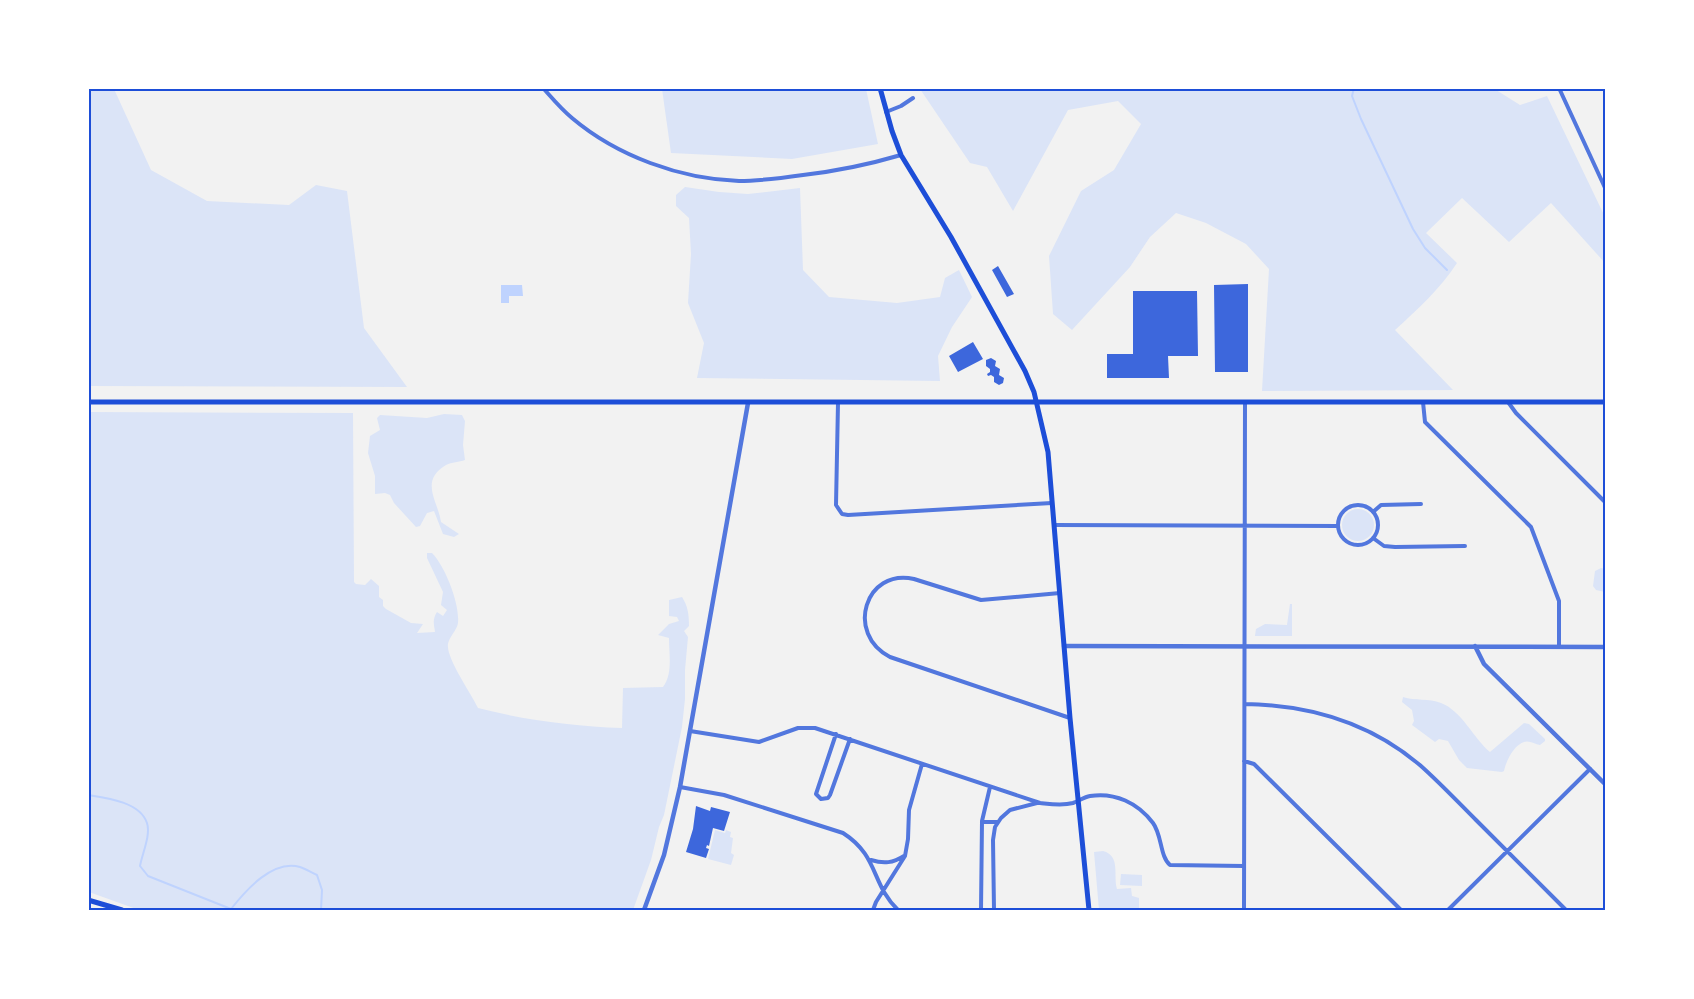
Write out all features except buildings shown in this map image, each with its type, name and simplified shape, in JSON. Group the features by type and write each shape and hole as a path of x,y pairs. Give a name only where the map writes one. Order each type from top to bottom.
{"main road":[{"path":"880,88 901,155 1011,342 1025,370 1037,403 1046,445 1052,503 1089,910"},
{"path":"88,402 748,404 1605,402"},
{"path":"88,900 122,910"}],"street":[{"path":"543,88 571,117 626,152 665,168 706,178 757,181 860,167 901,155"},
{"path":"1559,88 1605,190"},
{"path":"886,112 914,98"},
{"path":"1600,179 1605,177"},
{"path":"1423,402 1425,422 1531,527 1559,601 1559,646"},
{"path":"1508,402 1516,413 1605,503"},
{"path":"838,403 838,509 842,514 1052,503"},
{"path":"1244,910 1245,403"},
{"path":"644,910 664,855 680,787 748,404"},
{"path":"1373,512 1381,505 1421,504"},
{"path":"1352,506 1364,506 1373,512 1378,525 1373,538 1364,544 1352,544 1342,536 1338,526 1342,514 1352,506"},
{"path":"1054,525 1338,526"},
{"path":"1373,538 1384,546 1395,547 1465,546"},
{"path":"1060,593 981,600 904,577 886,583 874,592 865,607 864,623 871,642 890,657 1070,718"},
{"path":"1064,646 1605,647"},
{"path":"1475,646 1484,664 1605,785"},
{"path":"1245,704 1280,705 1318,712 1349,722 1377,735 1421,766 1566,910"},
{"path":"690,730 759,742 805,727 815,728 1040,803 1064,804 1090,796 1108,796 1125,800 1137,807 1157,830 1165,860 1170,865 1244,866"},
{"path":"836,734 816,794 821,799 828,798 830,795 850,739"},
{"path":"1244,761 1254,764 1401,910"},
{"path":"873,910 905,856 909,810 922,764"},
{"path":"1448,910 1590,769"},
{"path":"680,787 724,795 836,830 858,844 870,860 883,890 898,910"},
{"path":"981,910 982,822 990,787"},
{"path":"994,910 993,840 995,827 1010,810 1040,803"},
{"path":"982,822 998,822"},
{"path":"870,860 882,863 893,862 905,856"},
{"path":"982,887 993,885"}],"shaded area":[{"path":"89,88 114,89 151,170 207,201 289,205 316,185 347,191 364,328 407,387 89,386"},
{"path":"1493,88 1520,105 1547,96 1605,217 1605,263 1551,203 1509,242 1462,198 1426,233 1457,263 1436,290 1395,330 1453,390 1262,391 1269,269 1246,244 1206,223 1176,213 1150,237 1130,267 1072,330 1053,314 1049,256 1081,191 1114,170 1141,124 1118,101 1068,110 1013,211 987,167 970,163 920,89"},
{"path":"662,89 866,89 878,144 792,159 671,153"},
{"path":"685,187 748,194 800,188 803,270 829,297 897,303 940,297 945,278 959,270 972,297 952,327 938,356 940,381 697,378 704,343 688,303 691,254 689,218 676,206 676,195"},
{"path":"88,412 353,413 354,582 365,585 371,579 379,586 379,597 383,600 383,606 386,609 411,623 423,624 417,633 435,632 435,615 437,612 443,616 447,610 441,605 443,592 427,558 427,553 432,553 446,576 457,606 458,623 449,641 448,650 478,708 549,722 622,728 623,688 663,687 666,682 670,664 669,638 658,635 669,624 679,621 677,617 669,616 669,600 682,597 688,611 689,626 684,631 688,637 682,727 664,815 633,910 139,910 89,892"},
{"path":"444,414 462,415 465,421 463,445 465,460 446,465 438,471 433,478 432,485 441,522 459,534 454,537 443,534 434,511 427,513 420,526 416,527 394,503 390,495 375,494 375,476 368,453 370,436 380,430 377,418 380,415 427,418"},
{"path":"1358,509 1369,514 1374,525 1369,536 1358,541 1347,536 1342,525 1347,514"},
{"path":"1605,569 1605,592 1596,590 1593,586 1595,571"},
{"path":"1290,604 1292,604 1292,636 1255,636 1256,629 1265,624 1287,625"},
{"path":"1403,697 1436,701 1448,707 1462,719 1490,752 1524,723 1529,724 1545,741 1540,745 1528,741 1517,746 1502,772 1467,768 1459,760 1448,741 1439,739 1435,742 1412,725 1414,721 1412,710 1402,702"},
{"path":"715,830 731,832 730,837 733,838 731,853 734,855 731,865 708,859"},
{"path":"1094,852 1109,853 1114,862 1117,889 1131,888 1132,896 1139,898 1139,910 1099,910"},
{"path":"1121,874 1142,875 1142,886 1120,885"}],"water":[{"path":"501,285 522,285 523,296 509,296 509,303 501,303"}],"waterway":[{"path":"1354,88 1352,96 1361,119 1413,229 1425,248 1447,270"},
{"path":"88,795 122,802 138,810 143,816 147,823 148,833 140,866 148,876 231,909 252,885 270,872 290,866 300,867 317,875 322,890 321,910"}]}
